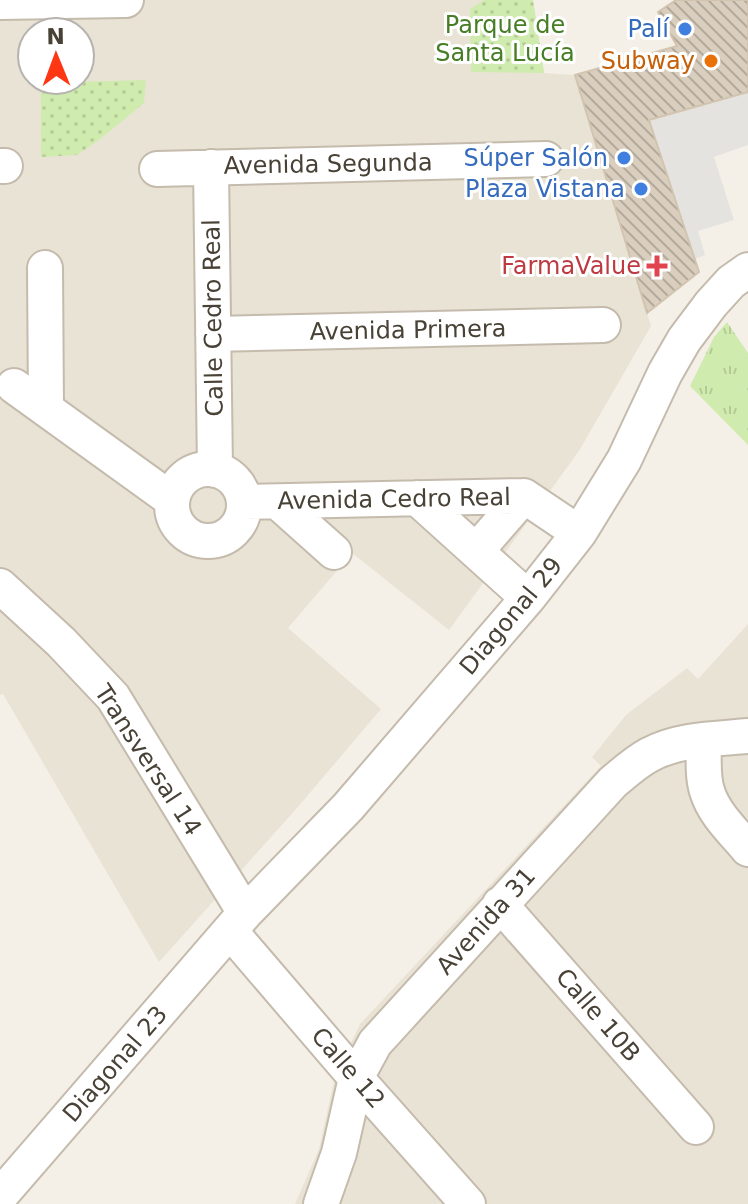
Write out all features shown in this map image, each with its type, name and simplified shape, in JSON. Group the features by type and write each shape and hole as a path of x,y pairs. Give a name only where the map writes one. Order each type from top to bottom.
{"street":[{"path":"0,2 126,0"},
{"name":"Avenida Segunda","path":"157,169 546,159"},
{"name":"Calle Cedro Real","path":"211,167 215,470"},
{"path":"45,268 46,408"},
{"name":"Diagonal 29","path":"238,922 348,807 528,598 579,533 624,460 684,340 731,282 748,270"},
{"name":"Avenida Primera","path":"213,334 603,325"},
{"path":"14,386 172,500"},
{"path":"203,469 215,470 235,481 242,491 244,514 239,525 219,540 195,539 184,533 177,524 172,512 172,500 182,480 192,473 203,469"},
{"path":"476,551 524,496"},
{"name":"Avenida Cedro Real","path":"245,502 524,496 579,533"},
{"path":"417,498 528,598"},
{"path":"278,502 334,552"},
{"name":"Transversal 14","path":"0,586 61,642 113,697 238,922"},
{"name":"Avenida 31","path":"321,1204 339,1153 356,1078 375,1043 500,904 613,782 634,764 672,745 748,736"},
{"path":"704,740 707,791 716,811 748,849"},
{"name":"Calle 10B","path":"500,904 696,1127"},
{"name":"Calle 12","path":"238,922 356,1078 468,1204"},
{"name":"Diagonal 23","path":"0,1196 238,922"}],"shaded area":[{"path":"0,0 533,0 544,73 575,75 651,326 579,451 449,630 352,553 288,628 381,709 159,962 3,694 0,695"},
{"path":"748,92 748,145 714,157 734,220 698,231 705,255 695,259 649,120"},
{"path":"748,624 748,1204 295,1204 319,1149 335,1076 360,1024 601,766 592,757 626,715 687,668 698,679"}],"green space":[{"name":"Parque de Santa Lucía","path":"484,0 533,0 544,73 471,72 470,9"},
{"path":"40,13 71,13 71,16 40,16"},
{"path":"146,80 144,103 99,140 77,155 41,157 41,96 96,96 96,81"},
{"path":"727,322 748,353 748,445 690,386 714,337"}],"building":[{"name":"Plaza Vistana","path":"676,0 748,0 748,92 649,120 699,272 647,313 575,75 677,46 658,12"}],"place":[{"name":"Palí","path":"685,29"},
{"name":"Subway","path":"711,61"},
{"name":"Súper Salón","path":"624,158"},
{"name":"Plaza Vistana","path":"641,189"},
{"name":"FarmaValue","path":"657,266"}]}
